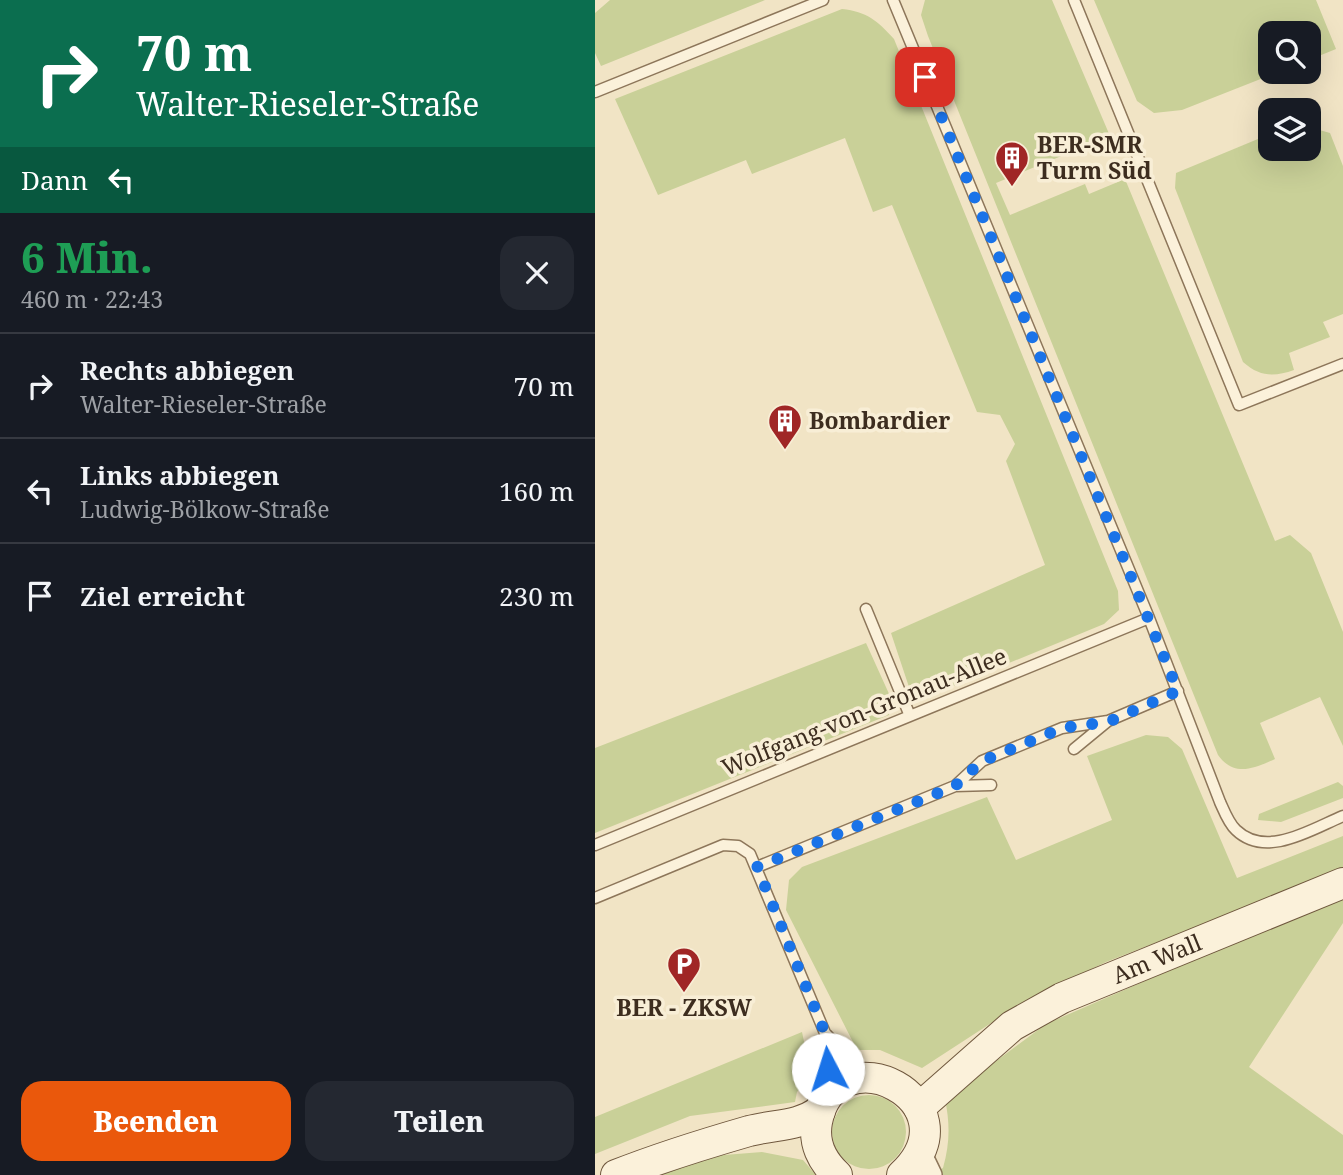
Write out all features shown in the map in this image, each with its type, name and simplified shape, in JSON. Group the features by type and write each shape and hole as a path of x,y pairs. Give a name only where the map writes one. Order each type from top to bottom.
{"street":[{"name":"Am Wall","path":"911,1098 981,1052 1012,1026 1062,998 1343,883"},
{"path":"616,1175 662,1157 759,1129 793,1125 853,1080 866,1077 892,1082 911,1098 924,1122 918,1167"},
{"path":"825,1102 816,1137 819,1150 837,1175"},
{"path":"714,1143 794,1146 819,1150"}],"lane":[{"path":"595,92 823,0"},
{"path":"893,0 1149,618 1220,802 1234,829 1246,838 1271,844 1343,816"},
{"path":"1074,0 1240,405 1343,365"},
{"path":"866,609 910,716"},
{"name":"Wolfgang-von-Gronau-Allee","path":"595,845 1149,618"},
{"path":"1074,749 1108,722 1178,691"},
{"path":"757,867 955,786 982,761 1062,728 1108,722"},
{"path":"955,786 991,785"},
{"path":"595,898 723,845 738,846 750,854 757,867 825,1033 866,1077"},
{"path":"825,1033 825,1102"}],"green space":[{"path":"610,0 765,0 601,66 595,53 595,13"},
{"path":"925,0 1052,0 1110,136 996,183 1010,215 1085,184 1089,194 1125,179 1275,541 1290,535 1311,553 1343,632 1343,746 1320,697 1260,723 1275,759 1252,768 1237,769 1218,755 928,36 921,15"},
{"path":"1094,0 1316,0 1336,49 1321,55 1321,21 1258,21 1258,80 1182,110 1154,113 1137,101"},
{"path":"842,9 871,18 894,39 1118,591 1119,610 1104,624 924,698 909,687 891,633 1045,565 1006,461 1015,444 1000,415 977,412 892,205 873,212 845,138 752,174 746,160 658,195 615,99"},
{"path":"1321,130 1330,133 1343,166 1343,314 1323,322 1330,337 1289,353 1294,370 1267,374 1255,371 1243,362 1175,188 1176,173 1258,139 1258,161 1321,161"},
{"path":"866,643 890,696 889,715 595,833 595,748"},
{"path":"1146,735 1168,737 1182,749 1237,878 1343,836 1343,870 1106,962 1022,1003 922,1068 880,1050 857,1050 786,910 789,880 802,867 987,797 1016,860 1112,820 1087,756"},
{"path":"1338,782 1343,786 1343,798 1281,822 1258,820 1259,814"},
{"path":"1343,895 1343,923 1249,1067 1343,1135 1343,1175 928,1175 943,1168 949,1134 945,1099 1046,1024"},
{"path":"802,1032 811,1075 797,1092 795,1102 690,1116 595,1154 595,1117"},
{"path":"869,1095 890,1101 900,1111 906,1132 900,1153 890,1163 869,1169 848,1163 838,1153 832,1132 838,1111 848,1101"},
{"path":"762,1152 803,1160 816,1175 654,1175 699,1157"}],"place":[{"name":"BER-SMR Turm Süd","path":"1012,188"},
{"name":"Bombardier","path":"785,451"},
{"name":"BER - ZKSW","path":"684,994"}],"route":[{"path":"828,1069 825,1033 757,867 955,786 982,761 1062,728 1108,722 1178,691 925,77"}]}
